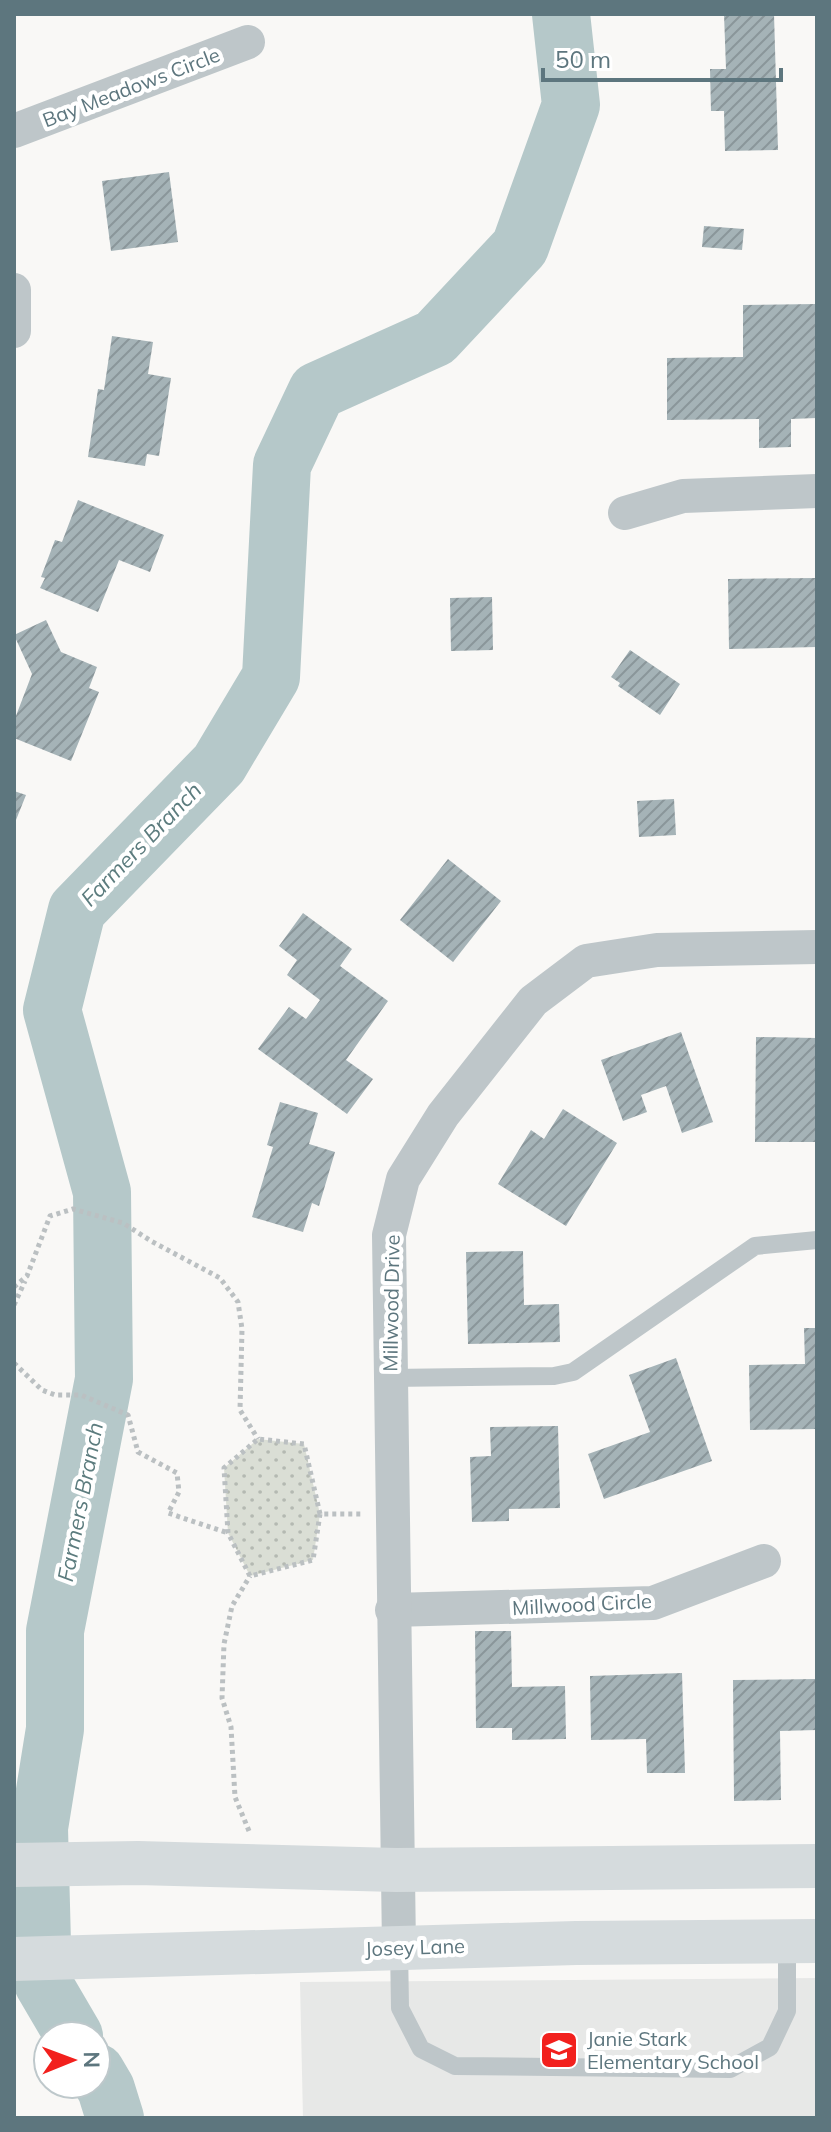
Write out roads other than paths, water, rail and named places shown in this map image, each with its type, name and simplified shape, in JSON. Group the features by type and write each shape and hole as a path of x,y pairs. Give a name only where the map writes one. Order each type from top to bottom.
{"main road":[{"path":"14,1865 138,1863 396,1870 817,1866"},
{"name":"Josey Lane","path":"14,1959 399,1947 802,1941"}],"street":[{"name":"Bay Meadows Circle","path":"14,131 248,42"},
{"path":"14,290 14,331"},
{"path":"625,513 683,496 817,491"},
{"name":"Millwood Drive","path":"399,1947 389,1235 403,1179 443,1115 533,1001 586,961 657,950 817,947"},
{"name":"Millwood Circle","path":"392,1610 653,1603 764,1561"}],"lane":[{"path":"389,1378 554,1376 573,1372 755,1246 817,1240"},
{"path":"399,1947 400,2008 421,2049 455,2066 730,2069 770,2047 787,2011 802,1941"}],"waterway":[{"name":"Farmers Branch","path":"65,2020 43,1983 39,1828 55,1729 55,1631 104,1379 102,1192 52,1010 77,910 219,764 271,677 282,465 317,391 435,338 520,247 571,105 561,14"},
{"name":"Farmers Branch","path":"109,2100 115,2118"}],"place":[{"name":"Janie Stark Elementary School","path":"559,2050"}]}
